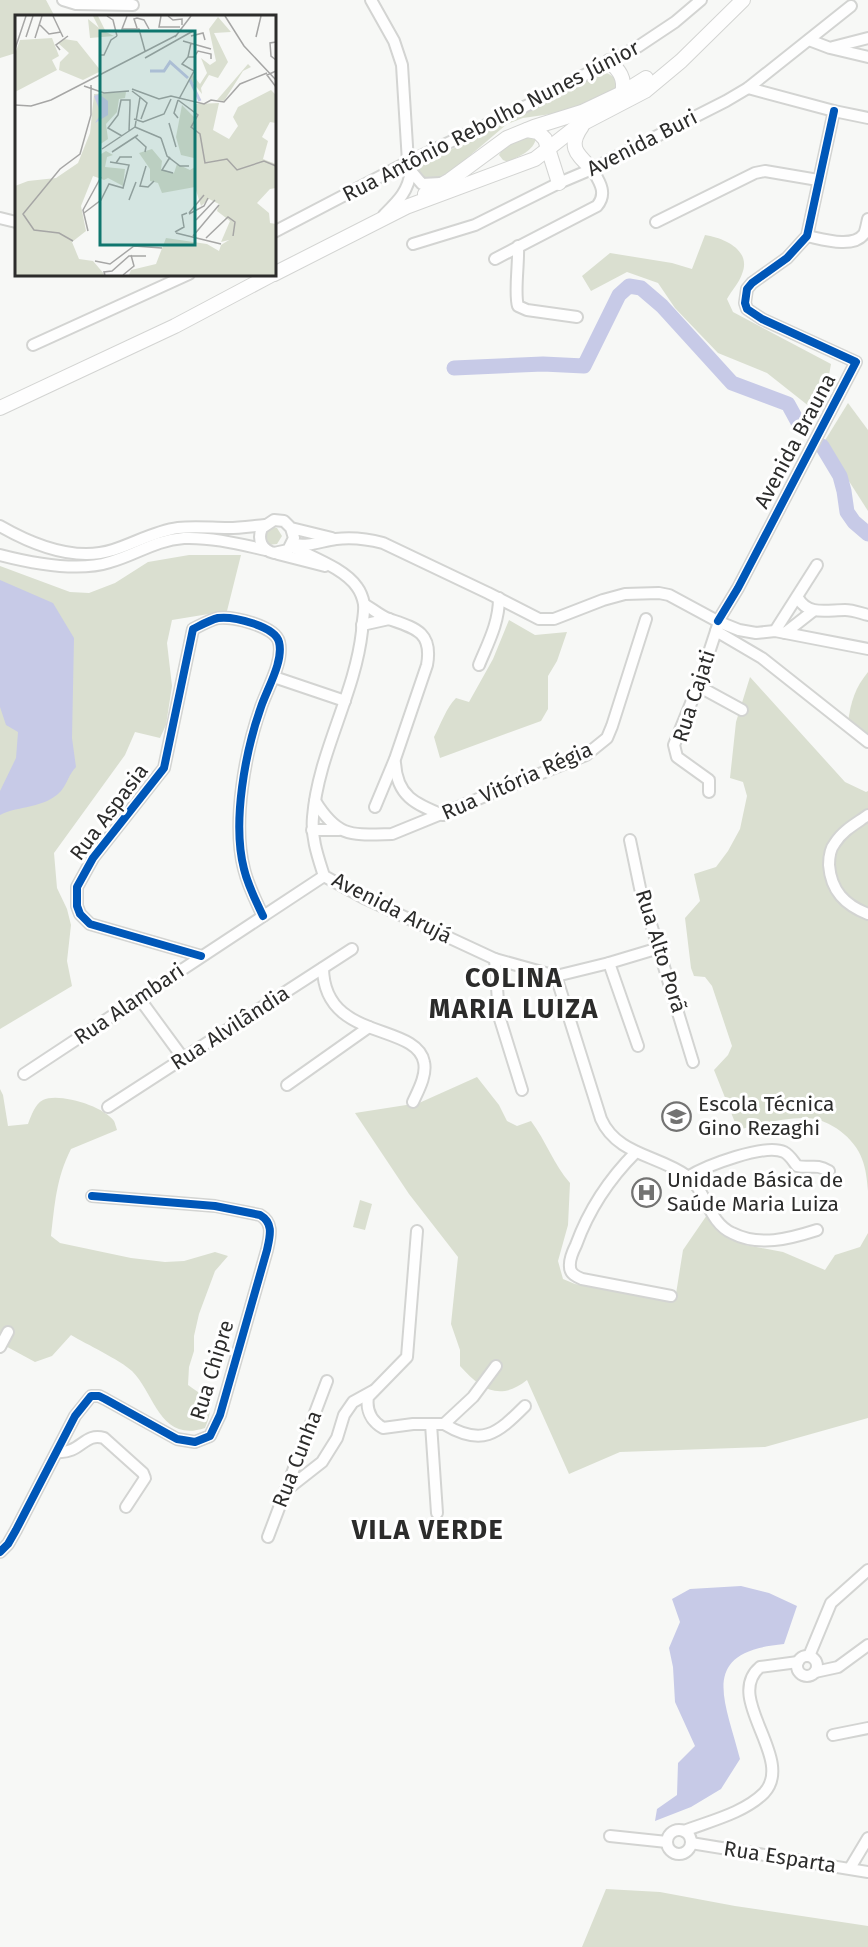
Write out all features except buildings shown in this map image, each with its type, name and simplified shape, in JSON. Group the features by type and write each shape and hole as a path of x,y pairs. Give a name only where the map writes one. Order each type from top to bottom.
{"main road":[{"path":"406,207 535,159 584,123 645,91 681,61 744,0"},
{"path":"276,273 406,207 450,180 500,143 527,130 582,112 622,93 700,43"},
{"path":"609,61 622,78 624,86 622,93"},
{"path":"584,123 576,134 573,142 574,149 592,169"},
{"path":"527,130 542,135 559,183"},
{"path":"500,143 496,152 496,161 500,166 511,169"},
{"path":"535,159 552,165"},
{"path":"1,408 175,326 270,276"}],"street":[{"path":"63,0 76,4 133,3"},
{"path":"371,0 399,51 402,64 409,166 408,187 401,198 379,221"},
{"name":"Rua Antônio Rebolho Nunes Júnior","path":"276,231 409,166 649,40 701,0"},
{"name":"Avenida Buri","path":"413,244 475,225 592,169 748,88 851,6"},
{"path":"830,48 868,38"},
{"path":"809,40 830,48 868,57"},
{"path":"748,88 834,111 868,117"},
{"path":"834,111 807,236 845,242 856,240 864,233 868,219"},
{"path":"409,166 422,184 435,185 450,180"},
{"path":"495,259 597,206 603,197 602,189 592,169"},
{"path":"656,222 755,173 765,171 818,180"},
{"path":"0,218 15,222"},
{"name":"Avenida Brauna","path":"717,625 856,362 762,319 747,309 745,295 752,283 787,258 807,236"},
{"path":"518,246 519,273 516,294 518,306 527,310 577,317"},
{"path":"33,345 185,276"},
{"path":"856,362 868,368"},
{"path":"0,526 50,548 89,554 114,549 153,534 181,528 234,528 265,525 279,520 291,528 292,545"},
{"path":"265,525 260,538 266,550"},
{"path":"291,528 336,539"},
{"path":"0,555 45,563 98,565 146,547 184,538 224,541 332,567"},
{"path":"278,554 292,545 364,538 383,543 499,598 532,617 544,620 554,619 625,594 659,593 683,602 717,625 868,742"},
{"path":"292,545 332,567 357,587 364,604 389,619 408,625 425,638 429,654 427,665 395,759 375,807"},
{"path":"780,632 817,566"},
{"path":"479,665 496,625 499,598"},
{"path":"798,598 803,606 813,611 850,610 868,615"},
{"name":"Avenida Arujá","path":"364,604 355,671 323,768 315,801 312,830 324,876 366,899 495,959 556,976"},
{"path":"780,632 813,611"},
{"name":"Rua Aspasia","path":"201,956 90,924 80,914 76,900 77,887 93,858 164,768 193,629 217,618 246,622 274,632 280,644 274,676"},
{"path":"362,625 389,619"},
{"name":"Rua Vitória Régia","path":"312,830 339,830 366,835 392,834 586,755 607,738 646,619"},
{"path":"717,625 756,633 780,632 868,649"},
{"name":"Rua Cajati","path":"708,792 709,780 677,757 674,745 698,686 717,625"},
{"path":"263,916 244,869 240,838 241,798 253,732 274,676 345,701"},
{"path":"698,686 742,710"},
{"path":"395,759 396,772 403,791 420,806 443,815"},
{"path":"315,801 326,819 339,830"},
{"path":"868,815 841,835 830,852 829,862 830,876 837,893 849,905 868,914"},
{"name":"Rua Alto Porã","path":"630,840 640,888 693,1062"},
{"name":"Rua Alambari","path":"24,1074 324,876"},
{"path":"659,948 556,976 605,1128 620,1144 688,1177 701,1193 717,1221 732,1234 763,1241 788,1239 817,1230"},
{"name":"Rua Alvilândia","path":"108,1107 352,949"},
{"path":"495,959 499,1016 522,1090"},
{"path":"609,963 638,1047"},
{"path":"323,968 324,981 335,1003 353,1021 389,1034 412,1046 424,1059 422,1079 413,1102"},
{"path":"139,998 183,1058"},
{"path":"287,1085 369,1027"},
{"path":"688,1177 702,1168 747,1154 771,1150 783,1152 797,1166 804,1168 819,1166 829,1171"},
{"path":"636,1152 596,1200 578,1238 570,1267 572,1273 582,1280 671,1296"},
{"name":"Rua Chipre","path":"0,1552 16,1530 88,1398 95,1396 105,1399 177,1439 195,1442 210,1436 220,1415 270,1237 267,1219 249,1211 92,1196"},
{"path":"285,1491 322,1462 337,1438 344,1415 353,1402 372,1391 407,1358 417,1231"},
{"path":"0,1347 8,1332"},
{"path":"444,1424 473,1397 496,1366"},
{"name":"Rua Cunha","path":"268,1537 327,1381"},
{"path":"372,1391 367,1401 368,1410 371,1418 383,1428 399,1425 444,1424 459,1433 474,1437 490,1434 503,1428 525,1406"},
{"path":"431,1424 436,1514"},
{"path":"57,1452 66,1453 75,1450 88,1439 97,1436 104,1438 143,1473 145,1478 126,1507"},
{"path":"809,1656 831,1603 868,1570"},
{"path":"815,1672 817,1662 809,1656 802,1657 797,1668 801,1674 807,1676 838,1666 868,1645"},
{"path":"684,1831 691,1843 687,1850 680,1854 670,1849 667,1842 672,1832 684,1831 751,1803 769,1786 772,1773 771,1761 750,1696 750,1678 760,1667 798,1662"},
{"path":"833,1735 868,1728"},
{"path":"610,1836 667,1842"},
{"path":"850,1868 868,1838"},
{"name":"Rua Esparta","path":"691,1843 868,1872"}],"green space":[{"path":"0,0 46,0 54,15 15,15 15,53 0,58"},
{"path":"602,72 609,74 615,80 616,86 616,90 604,97 565,112 523,118 507,124 453,170 436,179 427,180 417,171 423,164"},
{"path":"530,134 536,138 529,150 508,162 503,160 499,155 504,147"},
{"path":"705,235 728,242 740,252 743,258 742,274 727,299 733,312 831,364 827,386 810,407 767,373 718,353 675,308 658,283 627,272 591,291 582,276 610,253 672,263 692,269"},
{"path":"848,403 868,430 868,511 824,442"},
{"path":"271,526 277,528 282,536 277,544 268,545 262,534"},
{"path":"189,555 241,555 227,611 172,620 167,643 172,686 166,725 160,738 135,732 125,755 54,853 57,888 67,909 71,925 67,961 72,986 0,1029 0,566 70,592 89,593 115,583 148,562"},
{"path":"509,620 535,635 567,632 557,661 548,676 548,709 541,721 440,758 434,737 449,706 456,698 469,702 493,659"},
{"path":"868,672 868,738 848,722 854,695"},
{"path":"750,677 845,782 868,791 868,1191 859,1151 840,1131 824,1122 808,1118 790,1119 738,1130 714,1070 728,1055 732,1046 712,986 705,977 694,976 691,968 685,918 700,901 694,874 716,867 740,829 747,796 743,782 730,778 736,722"},
{"path":"477,1077 499,1105 507,1121 517,1126 531,1121 559,1169 570,1183 568,1225 558,1261 563,1279 575,1284 675,1300 683,1250 707,1215 729,1239 746,1245 783,1252 825,1270 835,1255 860,1247 868,1233 868,1418 765,1447 620,1452 569,1474 527,1380 508,1390 491,1390 475,1381 460,1366 460,1350 451,1324 458,1257 409,1194 355,1113 419,1103"},
{"path":"0,1089 8,1126 28,1124 38,1104 50,1098 69,1099 91,1106 109,1115 114,1122 117,1130 71,1149 66,1160 57,1191 51,1236 60,1243 131,1258 165,1262 184,1261 215,1252 228,1256 215,1271 199,1314 194,1336 194,1351 189,1367 188,1385 205,1398 210,1407 205,1428 190,1431 178,1429 168,1423 132,1371 71,1335 52,1356 35,1362 0,1343"},
{"path":"360,1200 372,1204 365,1230 353,1227"},
{"path":"606,1889 660,1892 868,1926 868,1947 582,1947"}],"water":[{"path":"0,580 53,603 74,638 72,738 76,767 61,791 54,797 40,804 0,815 0,791 16,758 18,732 6,725 0,707"},
{"path":"741,1586 769,1593 797,1606 784,1644 757,1649 738,1657 728,1668 724,1682 724,1698 740,1759 721,1789 691,1807 655,1821 657,1809 677,1795 678,1763 695,1746 675,1702 673,1667 669,1648 680,1622 672,1599 690,1589"}],"waterway":[{"path":"454,368 543,364 584,366 619,295 629,286 641,288 662,306 732,383 788,404 800,426"},
{"path":"822,446 840,476 847,512 854,522 868,534"}],"cycle path":[{"path":"718,621 738,588 856,362 762,319 747,309 745,303 747,289 752,283 787,258 807,236 834,111"},
{"path":"201,956 90,924 80,914 77,906 77,887 93,858 164,768 193,629 218,618 253,623 270,631 279,642 277,666 255,725 245,766 240,809 239,831 244,869 263,916"},
{"path":"0,1552 16,1530 75,1416 91,1396 99,1396 177,1439 195,1442 210,1436 220,1415 267,1250 269,1226 260,1215 215,1206 92,1196"}],"place":[{"name":"Escola Técnica Gino Rezaghi","path":"677,1116"},
{"name":"Unidade Básica de Saúde Maria Luiza","path":"646,1192"}],"district":[{"name":"COLINA MARIA LUIZA","path":"514,994"},
{"name":"VILA VERDE","path":"428,1530"}]}
